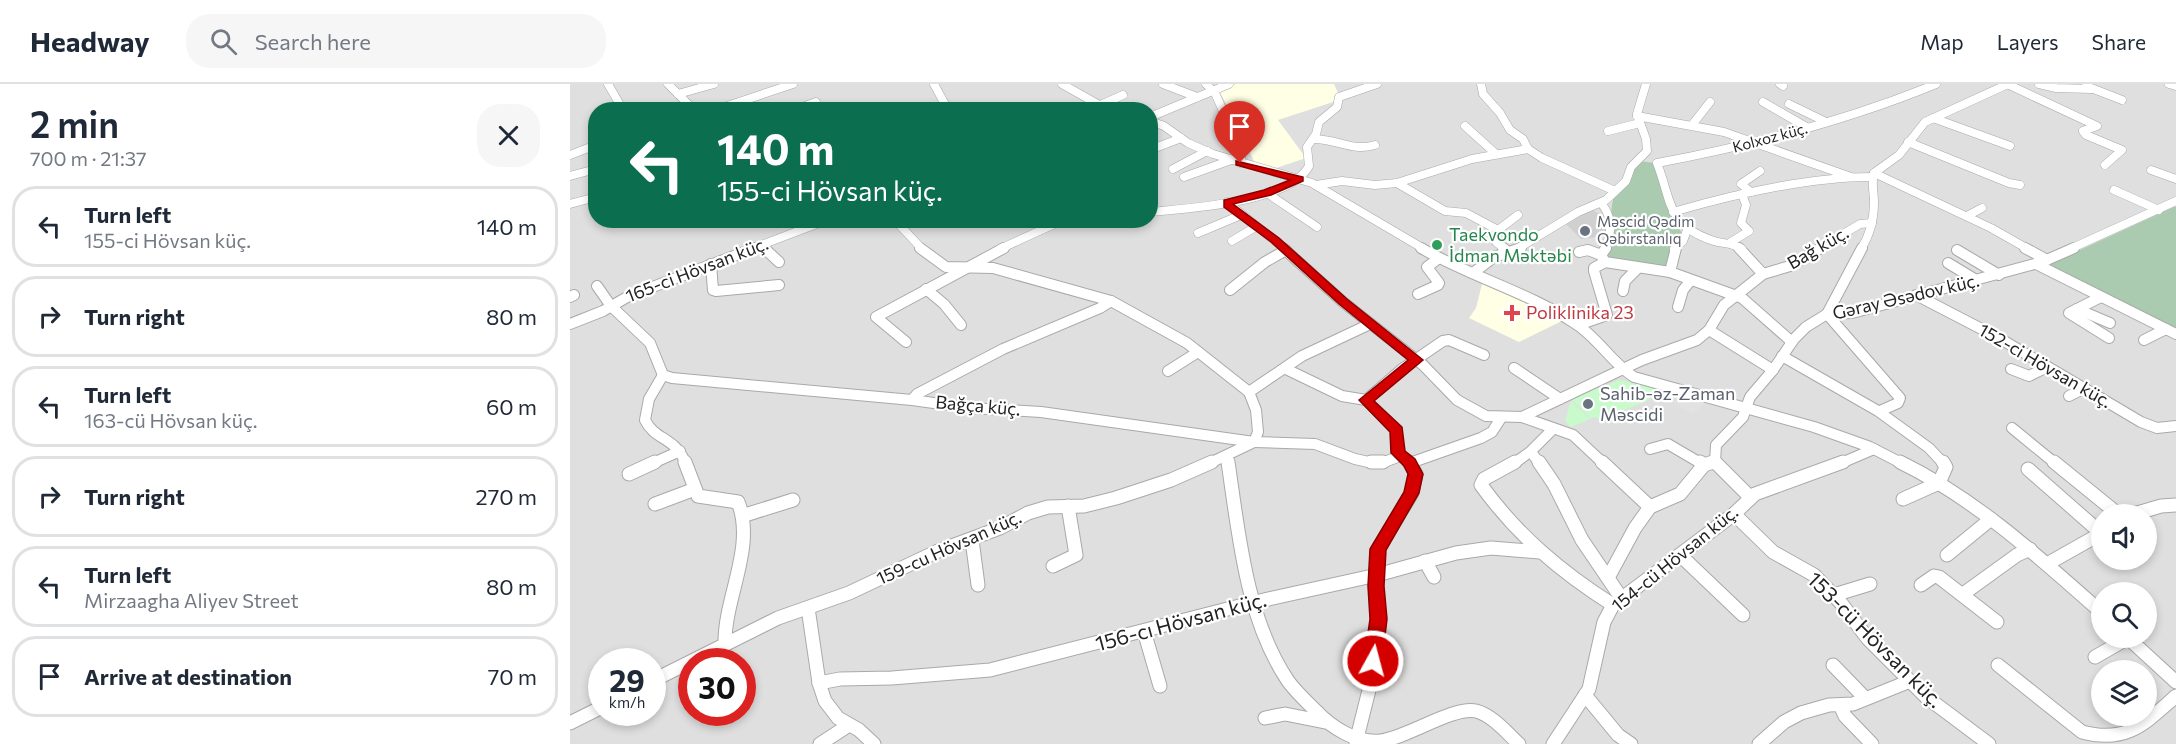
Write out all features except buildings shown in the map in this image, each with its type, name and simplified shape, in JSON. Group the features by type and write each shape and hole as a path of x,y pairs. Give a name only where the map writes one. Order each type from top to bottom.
{"street":[{"path":"608,84 619,102"},
{"path":"668,84 686,102"},
{"path":"678,94 714,84"},
{"path":"739,102 793,84"},
{"path":"934,84 940,91 942,102"},
{"path":"1066,86 1082,84"},
{"path":"1163,84 1197,97"},
{"path":"1184,177 1235,162 1242,153 1212,90 1206,84"},
{"path":"1158,114 1229,84"},
{"path":"1158,211 1227,202 1267,193 1300,179 1310,165 1311,156 1307,147 1313,139 1319,122 1337,107 1340,98 1377,84"},
{"path":"1481,84 1483,94 1500,113 1510,130 1522,139 1528,149 1542,158 1615,191"},
{"path":"1473,273 1494,257 1529,244 1578,212 1601,203 1626,181 1631,167 1642,157 1647,148 1639,120 1646,84"},
{"name":"Kolxoz küç.","path":"1657,163 1753,143 1808,128 1936,84"},
{"path":"1990,84 2005,85 2096,124 2097,126 2083,133 2123,152 2105,165"},
{"path":"2039,84 2056,88 2091,88"},
{"path":"2079,84 2122,100"},
{"path":"2169,84 2176,86"},
{"path":"1873,175 1899,155 1925,123 2005,85"},
{"path":"1066,86 1088,102"},
{"path":"1108,102 1123,95"},
{"path":"1692,124 1710,102"},
{"path":"1763,102 1808,128"},
{"path":"1789,104 1826,122"},
{"path":"1933,118 2010,146"},
{"path":"1608,131 1639,120 1692,124 1724,132 1851,177"},
{"path":"1158,124 1207,151 1235,162 1316,185 1439,258 1509,288 1578,325 1623,370 1639,379 1822,429 1874,449 1939,483 1991,519 2030,549 2091,603"},
{"path":"1465,126 1496,154"},
{"path":"1158,147 1181,138"},
{"path":"1313,139 1339,141 1354,150 1375,145"},
{"path":"1908,142 2009,183 2020,185"},
{"path":"570,155 588,148"},
{"path":"1316,185 1342,181 1397,183 1496,154 1528,149"},
{"path":"1173,169 1207,151"},
{"path":"1642,157 1657,163 1674,216 1687,230 1716,243 1731,242 1749,231 1741,223 1747,193 1741,184 1760,171"},
{"path":"2151,170 2176,179"},
{"path":"570,176 588,171"},
{"path":"1873,175 1870,234 1848,271 1835,302 1827,314 1900,398 1899,403 1880,411"},
{"path":"1674,216 1710,200 1873,175 1967,216 2048,260"},
{"path":"1397,183 1445,211 1464,208 1498,230"},
{"path":"2114,190 2159,210"},
{"path":"1267,193 1317,227"},
{"path":"570,204 588,199"},
{"path":"1227,202 1370,324 1417,360 1457,400 1486,416 1501,418 1522,417 1642,360 1697,340 1709,330 1724,305 1763,274 1743,250 1731,242"},
{"path":"1578,325 1606,315 1594,271 1603,259 1609,244 1610,229 1607,208 1601,203"},
{"name":"Gəray Əsədov küç.","path":"1710,463 1719,440 1743,417 1750,397 1773,370 1792,342 1806,327 1827,314 1852,313 2036,264 2174,204"},
{"path":"1967,216 1982,208"},
{"path":"1198,233 1241,215"},
{"path":"1508,252 1496,242 1498,230 1518,215"},
{"name":"Bağ küç.","path":"1763,274 1790,266 1860,224 1872,223"},
{"path":"1233,241 1257,226"},
{"name":"165-ci Hövsan küç.","path":"570,324 629,296 806,228"},
{"path":"902,228 919,247 946,267 993,268 1111,301 1186,343 1249,392 1256,410 1258,432 1254,442"},
{"path":"906,342 878,322 876,317 1001,248 1045,228"},
{"path":"1670,272 1674,249 1683,241 1687,230"},
{"path":"761,245 779,262"},
{"path":"1230,290 1265,262 1286,250"},
{"path":"1579,252 1588,250 1603,259 1638,268 1670,272 1736,296 1747,301 1792,342"},
{"path":"1957,250 1999,275"},
{"path":"1418,294 1438,285 1439,283 1427,267 1439,258"},
{"path":"1948,263 1976,280"},
{"path":"711,264 713,290 716,291 779,285"},
{"path":"2036,264 2171,332"},
{"path":"1623,291 1625,281 1638,268"},
{"path":"1678,307 1683,290 1690,280"},
{"path":"597,286 611,306 650,343 663,375 651,393 645,418 648,426 675,444 698,496 703,499 730,499 738,502 745,515 738,571 726,618 725,644"},
{"path":"926,289 944,304 961,325"},
{"name":"152-ci Hövsan küç.","path":"1916,295 1995,336 2149,426 2176,426"},
{"path":"2101,297 2069,314 2109,338"},
{"path":"912,400 917,394 1003,349 1100,308 1111,301"},
{"path":"2077,309 2110,323"},
{"path":"1249,392 1302,356 1370,324"},
{"path":"1709,330 1773,370"},
{"path":"2144,340 2171,332"},
{"path":"1366,400 1443,341 1449,340 1484,355"},
{"path":"1168,371 1198,352"},
{"path":"1782,356 1844,388 1880,411 1942,461 1946,467 1939,483 1903,499"},
{"path":"2011,369 2027,377 2048,366"},
{"path":"1514,368 1560,399"},
{"path":"1286,369 1342,396 1366,400 1397,430 1398,453 1416,474 1412,493 1378,549 1378,619 1371,682 1357,740"},
{"name":"Bağça küç.","path":"663,375 708,382 912,400 970,408 1041,412 1254,442 1315,444 1372,464 1405,460 1481,438 1492,432 1501,418"},
{"path":"2069,396 2085,388"},
{"path":"1522,417 1573,435 1650,507"},
{"path":"2012,428 2106,504"},
{"path":"1553,429 1531,452 1504,470 1484,479 1481,485 1498,512 1540,552 1618,602"},
{"name":"159-cu Hövsan küç.","path":"666,674 778,618 867,585 938,551 972,540 1039,509 1084,506 1116,498 1171,480 1254,442"},
{"path":"1650,449 1668,444 1710,463 1750,497"},
{"name":"154-cü Hövsan küç.","path":"1553,744 1585,695 1596,665 1605,615 1618,602 1734,514 1750,497 1761,491 1861,456 1874,449"},
{"path":"629,474 680,451"},
{"path":"1531,452 1554,484 1582,540 1609,576 1618,602"},
{"path":"1227,456 1234,512 1255,602 1276,660 1287,680 1326,722 1357,740 1376,741 1404,736 1463,710 1474,710 1519,744"},
{"path":"1609,576 1635,528 1650,507 1680,494 1710,463"},
{"path":"2028,469 2091,524"},
{"path":"655,504 695,489"},
{"path":"745,515 793,500"},
{"path":"2157,507 2176,505"},
{"path":"1053,566 1076,555 1068,506"},
{"name":"153-cü Hövsan küç.","path":"1734,514 1773,552 1814,575 1868,639 1925,696 1989,744"},
{"path":"1947,555 1991,519"},
{"path":"2047,564 2091,539"},
{"path":"972,540 978,585"},
{"name":"156-cı Hövsan küç.","path":"819,683 840,679 892,678 990,670 1255,602 1377,575 1456,553 1491,548 1540,552"},
{"path":"1964,594 2018,555 2030,549"},
{"path":"1680,555 1743,615"},
{"path":"1425,561 1434,577"},
{"path":"1921,585 1934,576 1939,577 1964,594 1997,622"},
{"path":"1834,596 1870,584"},
{"path":"808,608 819,683 825,701 838,718 874,744"},
{"path":"1144,631 1160,686"},
{"path":"2095,657 2111,648"},
{"path":"2139,648 2176,682"},
{"path":"1833,664 1865,698"},
{"path":"1998,665 2082,732 2091,736 2124,737 2132,735 2176,696"},
{"path":"1759,744 1784,722 1801,713 1829,705 1853,704 1910,681"},
{"path":"1585,695 1602,713 1619,737 1631,744"},
{"path":"1840,705 1845,716 1872,744"},
{"path":"570,723 588,714"},
{"path":"1265,718 1285,714 1326,722"},
{"path":"820,744 849,725"}],"shaded area":[{"path":"570,84 2176,84 2176,744 570,744"},
{"path":"1236,84 1334,84 1339,95 1333,102 1278,120 1306,158 1273,169 1255,163 1219,90"},
{"path":"1640,161 1654,163 1665,200 1682,234 1680,240 1670,251 1667,268 1610,262 1604,255 1614,245 1611,213 1615,195 1628,181 1633,167"},
{"path":"2176,207 2176,331 2045,266"},
{"path":"1591,209 1606,218 1607,236 1581,239 1565,223"},
{"name":"Poliklinika 23","path":"1483,280 1564,320 1519,342 1469,318 1476,308"},
{"path":"1664,388 1710,400 1692,414 1673,402 1677,399 1662,391"}],"green space":[{"path":"1619,380 1660,388 1647,401 1600,420 1595,417 1591,419 1571,399"},
{"path":"1571,401 1590,419 1571,427 1565,421"}],"place":[{"name":"Məscid Qədim Qəbirstanlıq","path":"1585,231"},
{"name":"Taekvondo İdman Məktəbi","path":"1437,245"},
{"name":"Poliklinika 23","path":"1512,313"},
{"name":"Sahib-əz-Zaman Məscidi","path":"1588,404"}],"route":[{"path":"1240,163 1300,179 1267,193 1227,202 1228,205 1275,240 1343,302 1417,360 1402,369 1366,400 1394,425 1399,437 1398,453 1410,463 1416,474 1412,493 1378,549 1376,586 1378,619 1373,661"}]}
